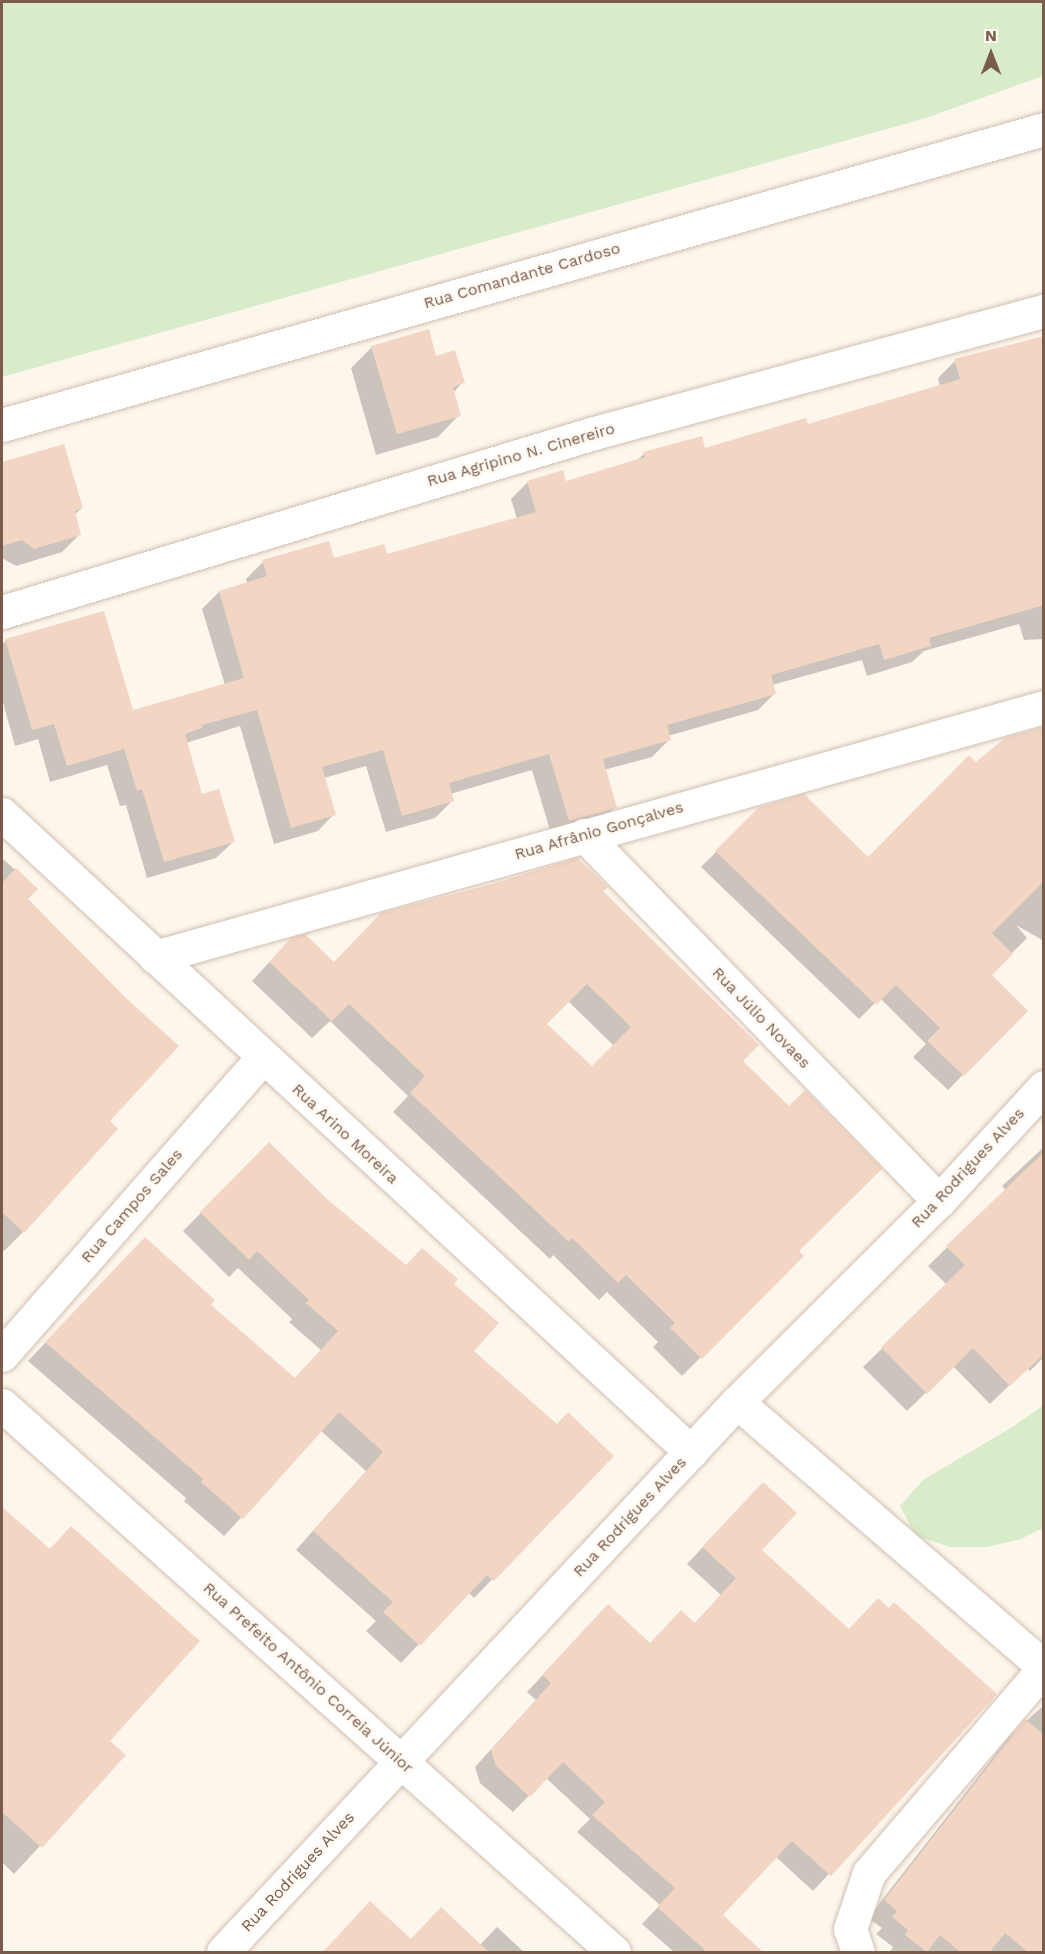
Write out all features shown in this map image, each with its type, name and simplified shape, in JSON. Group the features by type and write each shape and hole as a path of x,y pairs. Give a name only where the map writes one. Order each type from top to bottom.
{"street":[{"name":"Rua Comandante Cardoso","path":"2,425 1044,129"},
{"name":"Rua Agripino N. Cinereiro","path":"2,612 215,545 594,433 1044,311"},
{"name":"Rua Afrânio Gonçalves","path":"155,957 1044,707"},
{"name":"Rua Arino Moreira","path":"2,814 262,1058 691,1452"},
{"name":"Rua Júlio Novaes","path":"584,835 939,1201"},
{"name":"Rua Campos Sales","path":"2,1355 262,1058"},
{"name":"Rua Rodrigues Alves","path":"223,1953 737,1402 939,1201 1044,1087"},
{"path":"737,1402 1044,1668 869,1873 850,1929 858,1953"},
{"name":"Rua Prefeito Antônio Correia Júnior","path":"2,1405 614,1953"}],"green space":[{"path":"2,2 1043,2 1043,76 926,118 2,377"},
{"path":"1043,1402 1043,1528 1021,1539 987,1547 950,1547 916,1536 900,1506 923,1480 1014,1426 1041,1407"}],"building":[{"path":"429,329 436,356 455,350 465,383 453,387 461,416 397,434 371,346"},
{"path":"1044,336 1044,605 929,638 931,646 884,660 879,644 771,675 776,694 667,725 671,740 603,759 617,808 569,821 549,754 449,783 454,801 402,816 383,750 322,767 336,815 291,828 257,710 202,725 202,728 185,734 202,794 219,789 235,842 164,862 142,789 137,791 124,749 67,766 54,724 32,730 5,639 104,611 133,710 244,678 219,591 267,576 262,560 329,541 334,558 384,544 387,554 536,512 527,481 563,470 566,481 645,457 643,452 702,436 705,448 806,418 808,424 960,379 954,359"},
{"path":"64,444 83,508 75,511 81,535 34,549 22,540 2,546 2,462"},
{"path":"1044,727 1044,881 992,933 1013,954 992,975 1028,1011 964,1076 927,1041 940,1028 896,985 876,1005 715,851 758,808 804,794 868,857 969,755 976,762 1005,738"},
{"path":"577,858 608,887 603,891 759,1045 743,1061 789,1106 805,1090 882,1169 799,1251 804,1256 702,1359 670,1328 675,1323 626,1275 618,1283 572,1238 569,1242 410,1093 425,1076 349,1004 332,1021 269,962 291,938 305,934 334,962 381,913 492,884","holes":["587,984 631,1027 592,1066 547,1024"]},
{"path":"16,868 38,889 28,899 127,999 179,1046 110,1121 118,1129 24,1233 2,1212 2,883"},
{"path":"269,1142 327,1199 406,1265 422,1248 458,1279 454,1284 499,1323 474,1351 557,1424 568,1412 614,1456 494,1581 487,1575 420,1646 383,1612 393,1602 313,1531 383,1452 339,1412 243,1519 201,1482 203,1479 45,1342 145,1237 215,1300 211,1305 295,1378 338,1331 306,1303 309,1300 257,1251 249,1260 200,1212"},
{"path":"1044,1152 1044,1354 1010,1386 973,1348 927,1394 881,1347 965,1265 946,1246"},
{"path":"763,1482 797,1513 762,1550 849,1629 878,1598 889,1608 894,1602 997,1694 831,1876 792,1841 723,1915 764,1953 708,1953 657,1907 675,1888 592,1815 605,1802 563,1762 530,1797 496,1766 491,1750 551,1683 542,1675 608,1604 650,1643 681,1610 695,1623 736,1578 702,1547"},
{"path":"2,1507 50,1549 71,1526 200,1641 110,1741 126,1755 42,1848 2,1812"},
{"path":"1025,1719 1044,1735 1044,1953 1029,1953 1005,1933 989,1953 961,1953 940,1935 927,1952 905,1935 908,1930 892,1917 897,1911 884,1900"},
{"path":"370,1901 411,1939 441,1907 490,1953 322,1953"}]}
